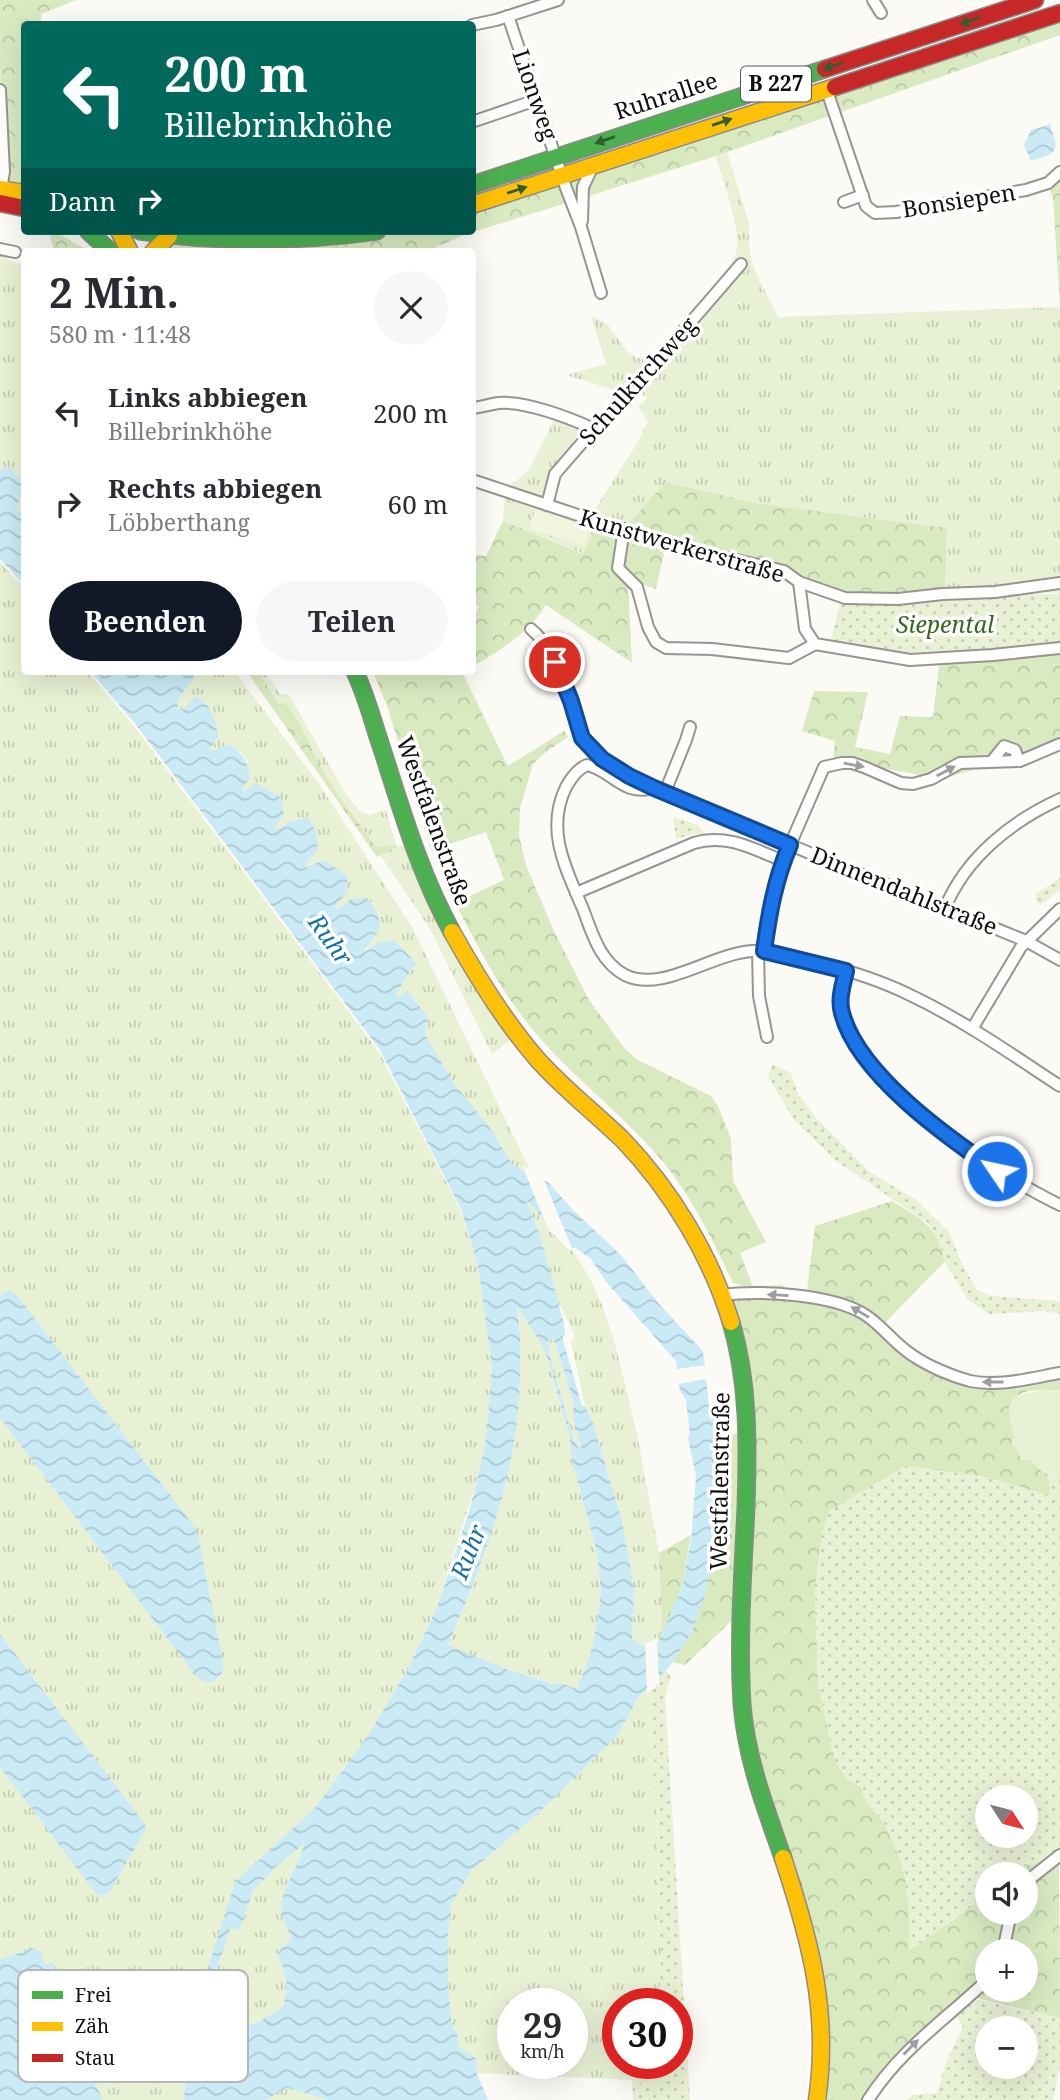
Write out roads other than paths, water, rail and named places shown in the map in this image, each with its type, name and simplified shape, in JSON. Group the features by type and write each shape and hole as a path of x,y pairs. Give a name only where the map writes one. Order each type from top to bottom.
{"main road":[{"path":"1031,22 1047,0"},
{"name":"Ruhrallee","path":"476,184 1025,2"},
{"name":"Ruhrallee","path":"476,204 1060,13"},
{"path":"92,235 107,248"},
{"path":"163,235 236,241 350,235"},
{"path":"157,248 169,236"},
{"name":"Westfalenstraße","path":"356,675 399,802 430,887 445,919 515,1032 540,1062 614,1132 655,1178 684,1222 721,1295 736,1339 747,1407 741,1695 753,1772 794,1894 817,1986 822,2062 817,2100"}],"street":[{"path":"476,24 558,0"},
{"path":"873,0 881,13"},
{"name":"Lionweg","path":"508,16 562,175"},
{"path":"826,88 863,195 844,202"},
{"path":"0,90 4,172 11,197"},
{"path":"476,120 536,100"},
{"path":"581,227 583,187 594,164"},
{"name":"Bonsiepen","path":"863,195 866,206 876,213 897,212 1038,187 1048,183 1060,172"},
{"path":"562,175 601,293"},
{"path":"0,249 15,252"},
{"name":"Schulkirchweg","path":"547,505 555,474 634,388 741,264"},
{"path":"476,407 510,404 568,419 594,429"},
{"name":"Kunstwerkerstraße","path":"476,481 698,551 785,571 799,582 845,598 898,600 943,594 995,592 1060,583"},
{"path":"624,529 618,568 637,587 648,627 656,642 666,648 712,649 789,658 816,644 910,660 1060,648"},
{"path":"799,582 805,629 816,644"},
{"name":"Dinnendahlstraße","path":"531,629 549,650 585,742 602,759 629,776 1026,941 1060,960"},
{"path":"665,792 690,727"},
{"path":"767,1037 759,996 761,951 783,861 824,767 852,763 901,783 913,784 931,779 960,764 1014,761 1037,755 1060,744"},
{"path":"654,788 645,791 632,789 587,765 571,778 563,793 557,826 560,852 600,950 614,968 630,977 652,979 672,976 724,956 761,951 846,971 908,994 972,1029 1060,1086"},
{"path":"945,908 963,875 994,841 1018,822 1060,799"},
{"path":"576,893 694,843 711,839 729,840 783,861"},
{"path":"1026,941 1060,909"},
{"name":"Dinnendahlstraße","path":"972,1029 1026,941"},
{"path":"846,971 841,1011 852,1038 876,1071 916,1110 957,1143 997,1171 1060,1205"},
{"path":"721,1295 736,1293 794,1296 844,1304 869,1317 911,1354 951,1374 973,1381 995,1383 1060,1373"},
{"path":"1038,1872 1060,1855"},
{"path":"868,2100 894,2064 975,1990"}],"water":[{"path":"1051,124 1056,146 1054,150 1031,161 1024,145 1031,130"},
{"path":"10,468 21,484 17,507 21,513 21,582 0,559 0,469"},
{"name":"Ruhr","path":"94,675 193,675 195,678 179,697 178,708 182,711 195,696 201,700 214,719 218,737 209,749 212,751 228,744 241,754 248,766 250,778 242,788 244,792 256,783 280,797 284,815 274,827 276,830 291,821 309,818 316,832 318,851 305,864 305,868 324,860 347,875 348,892 335,906 336,910 351,899 367,898 379,919 376,936 364,949 365,952 379,942 395,941 417,964 410,970 395,995 398,997 407,991 428,1017 425,1034 455,1085 488,1125 513,1165 549,1183 571,1208 622,1256 659,1304 703,1351 705,1365 677,1369 676,1361 607,1283 591,1259 576,1248 571,1248 526,1199 540,1235 564,1323 563,1340 582,1406 585,1406 592,1420 622,1520 634,1588 632,1639 647,1647 659,1641 682,1587 691,1540 696,1477 688,1438 690,1434 686,1400 679,1384 706,1379 709,1407 720,1407 723,1435 716,1533 706,1593 691,1633 673,1662 652,1686 640,1695 617,1736 545,1807 471,1871 451,1905 448,1983 452,2027 457,2033 459,2047 476,2058 477,2073 488,2100 328,2100 287,2088 267,2100 184,2100 185,2082 248,2082 248,2024 255,2024 284,2006 286,1979 277,1954 291,1938 283,1920 282,1899 304,1844 279,1864 253,1891 239,1931 231,1927 216,1970 207,1970 235,1882 315,1808 365,1740 408,1669 437,1607 468,1515 486,1438 492,1368 478,1266 461,1209 380,1050 136,725","holes":["518,1308 547,1357 570,1438 571,1456 597,1553 601,1592 597,1622 591,1652 577,1689 511,1671 448,1645 498,1512 514,1445 520,1373 516,1309","554,1338 575,1408 573,1417 582,1452 574,1441 548,1340"]},
{"path":"8,1290 16,1294 197,1530 224,1667 213,1681 204,1681 196,1676 0,1418 0,1296"},
{"path":"0,1634 145,1824 145,1831 109,1893 100,1896 94,1891 0,1767"},
{"path":"32,1948 41,1952 45,1965 53,1963 56,1970 18,1970 18,2082 96,2082 102,2100 0,2100 0,1960"}],"park label":[{"name":"Siepental","path":"945,625"}]}
